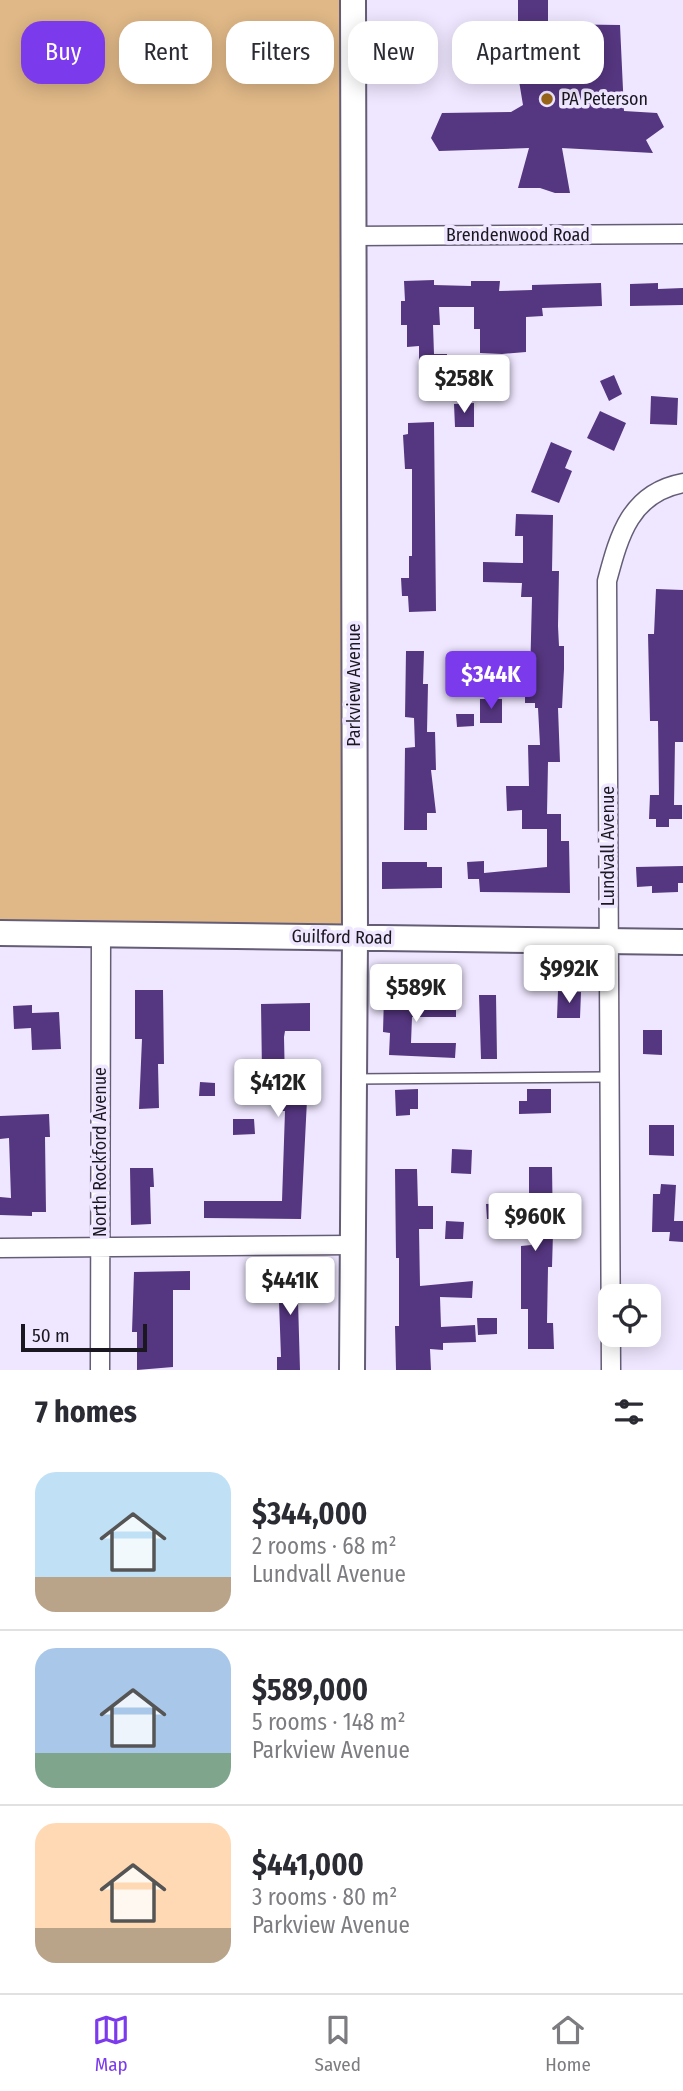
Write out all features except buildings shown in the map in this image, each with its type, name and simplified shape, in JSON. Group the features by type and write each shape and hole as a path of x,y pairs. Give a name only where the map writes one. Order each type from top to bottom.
{"street":[{"name":"Parkview Avenue","path":"352,1370 355,937 353,0"},
{"name":"Brendenwood Road","path":"352,236 683,234"},
{"name":"Lundvall Avenue","path":"611,1370 607,581 619,536 641,501 671,485 683,483"},
{"name":"Guilford Road","path":"0,933 683,942"},
{"name":"North Rockford Avenue","path":"100,1370 102,934"},
{"path":"0,1248 352,1245"}],"lane":[{"path":"352,1079 609,1077"}],"shaded area":[{"path":"0,0 343,0 351,925 0,922"}],"place":[{"name":"PA Peterson","path":"547,99"}]}
